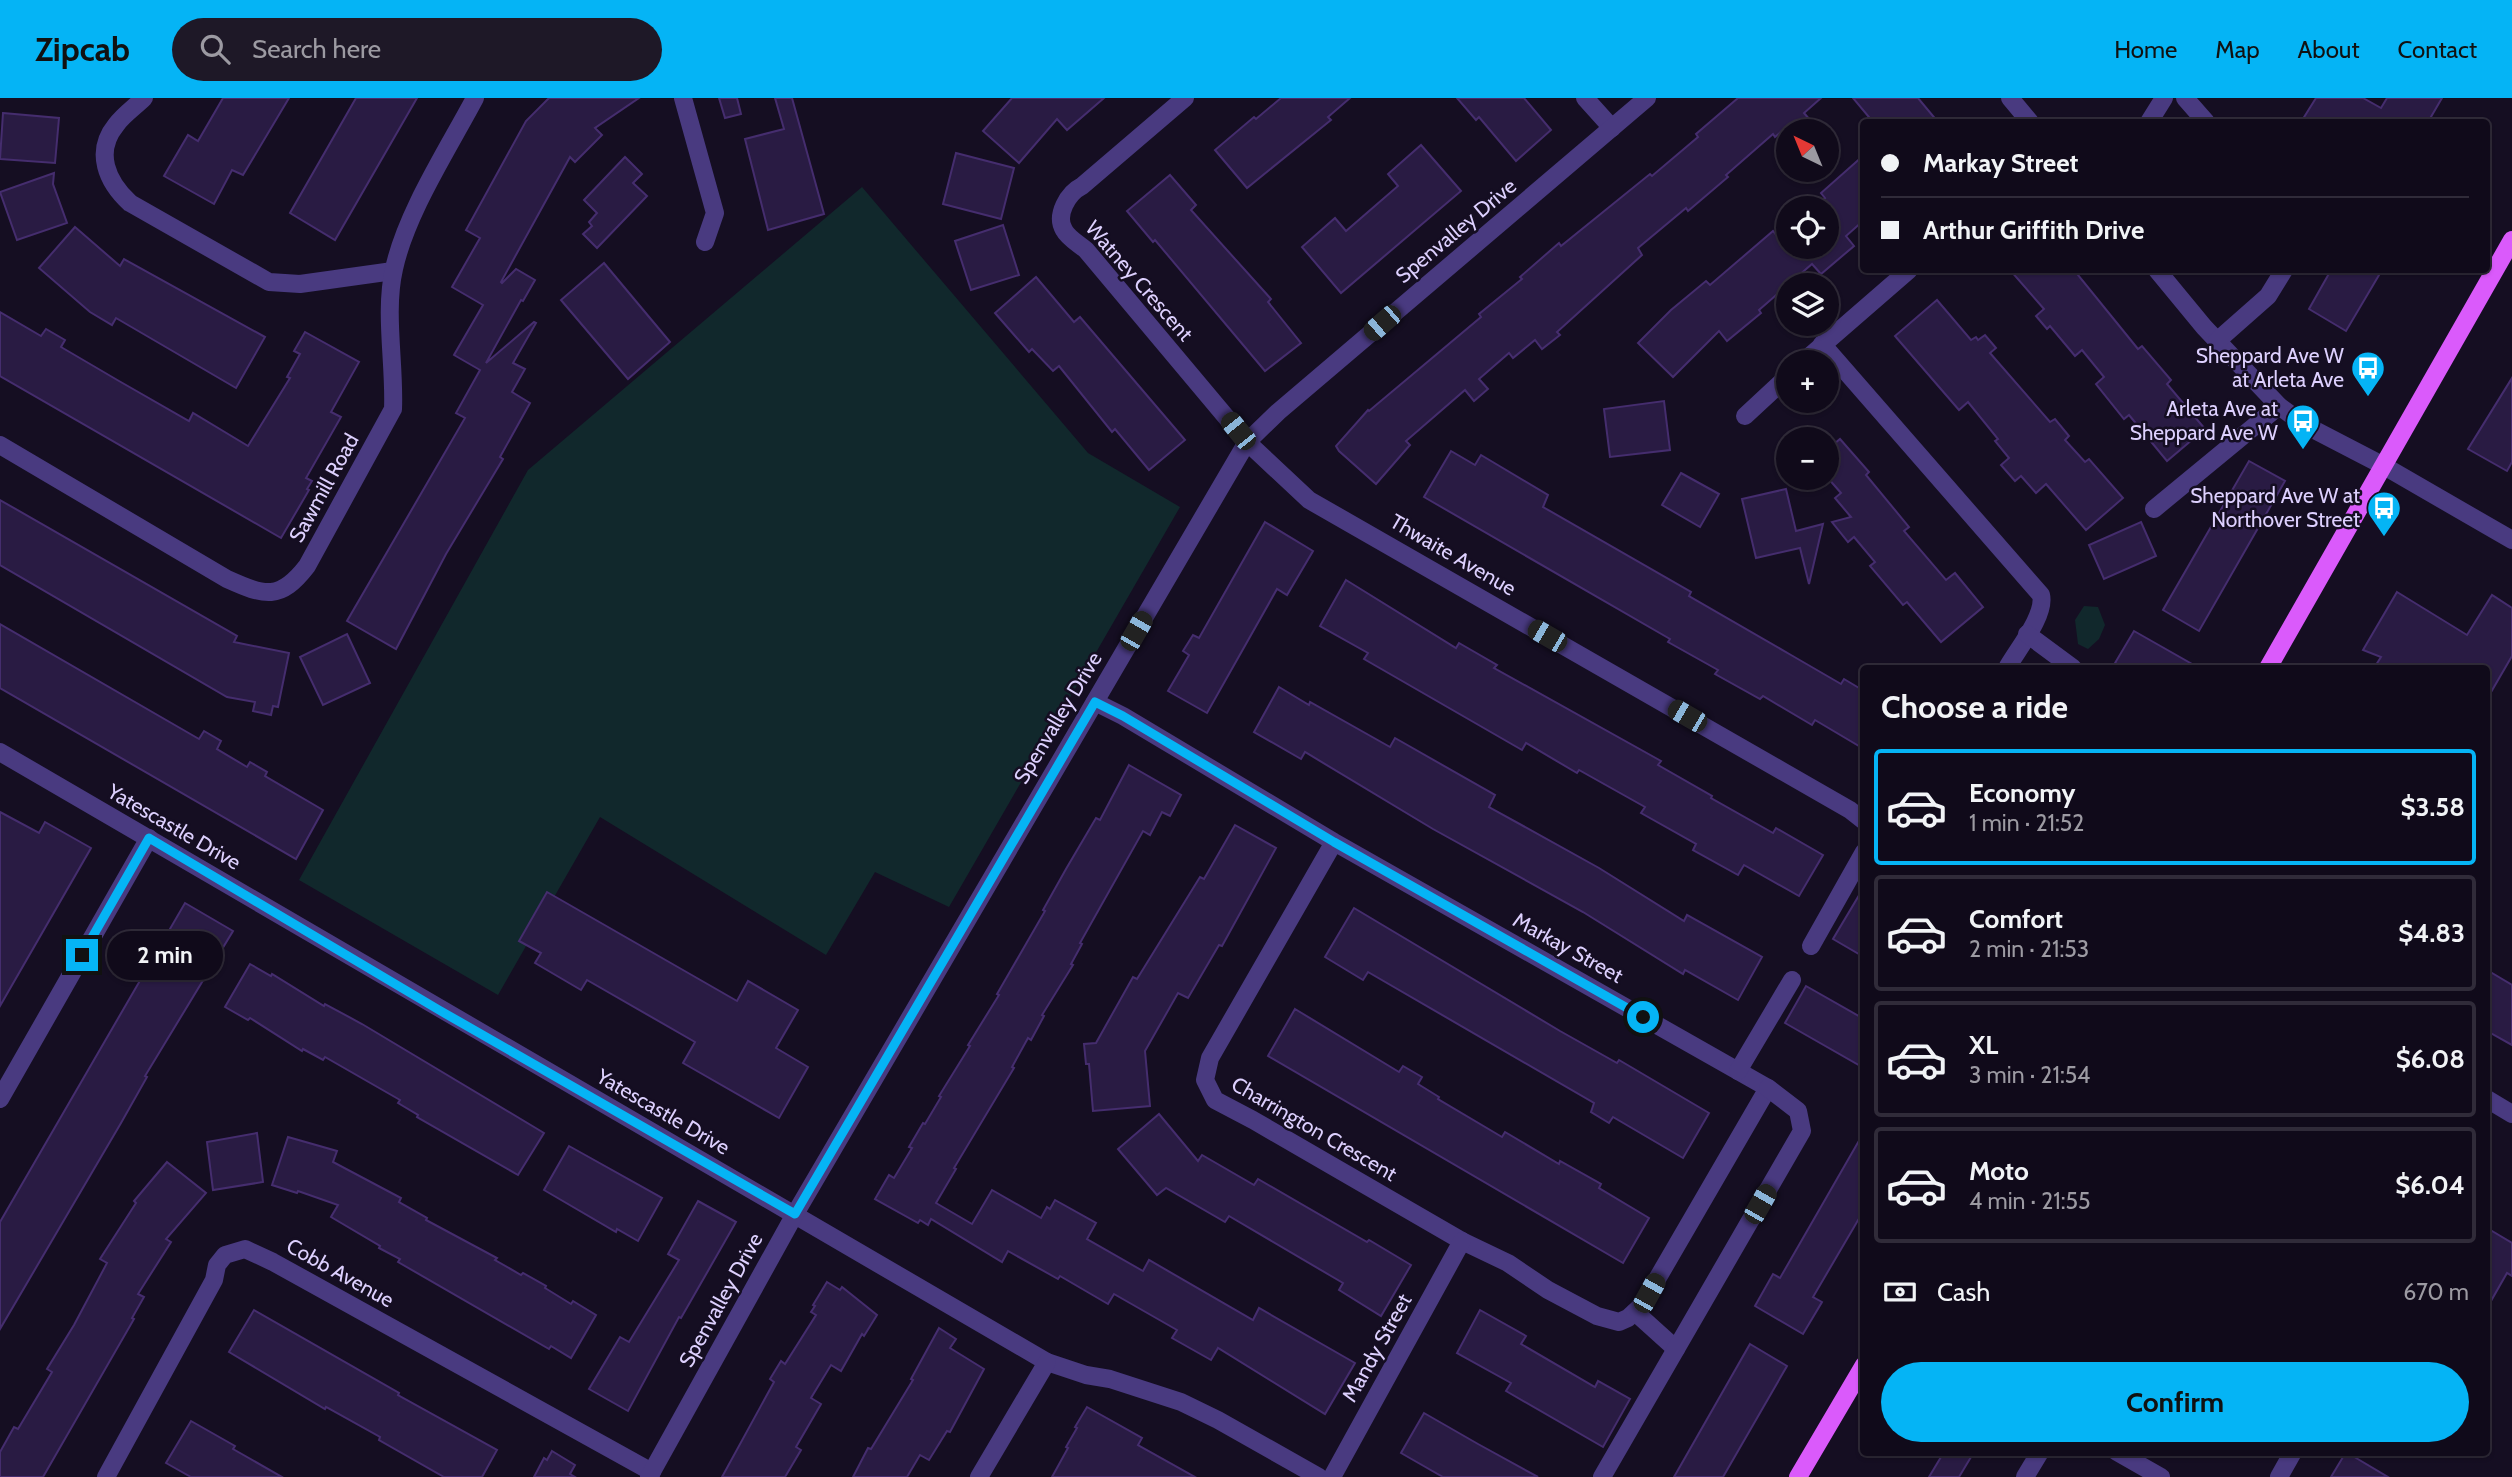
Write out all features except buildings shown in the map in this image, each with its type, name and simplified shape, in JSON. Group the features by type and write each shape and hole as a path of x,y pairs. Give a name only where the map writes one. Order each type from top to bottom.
{"main road":[{"path":"2270,665 2512,240"},
{"path":"1798,1477 1860,1372"}],"street":[{"path":"144,98 115,126 105,150 105,166 109,178 117,192 130,202 269,282 300,284 393,271"},
{"name":"Sawmill Road","path":"0,445 227,579 249,589 277,593 298,578 393,409 390,341 393,271 404,232 475,98"},
{"path":"683,98 715,213 705,242"},
{"name":"Watney Crescent","path":"1185,98 1083,186 1074,190 1061,218 1063,229 1086,250 1247,442"},
{"path":"1585,98 1612,128"},
{"name":"Spenvalley Drive","path":"650,1475 795,1214 1247,442 1278,412 1647,98"},
{"path":"2010,98 2028,119"},
{"path":"2152,119 2164,98"},
{"path":"2185,98 2203,119"},
{"path":"1816,350 1905,273"},
{"path":"2160,273 2217,341 2280,406 2305,425 2384,466 2512,540"},
{"path":"2217,341 2269,296 2282,273"},
{"path":"1822,344 2027,581 2036,588 2043,600 2042,609 2009,665"},
{"path":"1745,416 1776,387"},
{"path":"2154,509 2280,406"},
{"name":"Thwaite Avenue","path":"1247,442 1309,499 1860,818"},
{"path":"2027,634 2069,665"},
{"name":"Markay Street","path":"1095,702 1334,842 1738,1070 1798,1111 1802,1131 1602,1477"},
{"name":"Yatescastle Drive","path":"0,752 1047,1362 1181,1402 1319,1477"},
{"path":"0,1099 149,838"},
{"name":"Charrington Crescent","path":"1334,842 1223,1034 1210,1058 1205,1080 1215,1100 1265,1126 1462,1241"},
{"path":"1811,946 1860,859"},
{"path":"1738,1070 1791,980"},
{"path":"1462,1241 1507,1263 1548,1290 1597,1316 1619,1322 1642,1306 1768,1088"},
{"path":"2490,1105 2512,1114"},
{"name":"Mandy Street","path":"1332,1477 1462,1241"},
{"name":"Cobb Avenue","path":"106,1477 214,1280 218,1265 225,1255 245,1249 273,1262 650,1475"},
{"path":"1635,1312 1676,1349"},
{"path":"979,1477 1047,1362"},
{"path":"2025,1477 2037,1456"},
{"path":"2124,1456 2161,1477"},
{"path":"2279,1477 2291,1456"}],"green space":[{"path":"862,187 1088,453 1180,507 949,907 875,872 826,955 600,817 498,995 299,880 528,470"},
{"path":"2084,606 2098,607 2105,625 2099,639 2088,649 2078,644 2075,620"}],"place":[{"name":"Sheppard Ave W at Arleta Ave","path":"2368,398"},
{"name":"Arleta Ave at Sheppard Ave W","path":"2303,451"},
{"name":"Sheppard Ave W at Northover Street","path":"2384,538"}],"route":[{"path":"82,955 149,838 439,1010 795,1214 1095,702 1334,842 1643,1017"}]}
